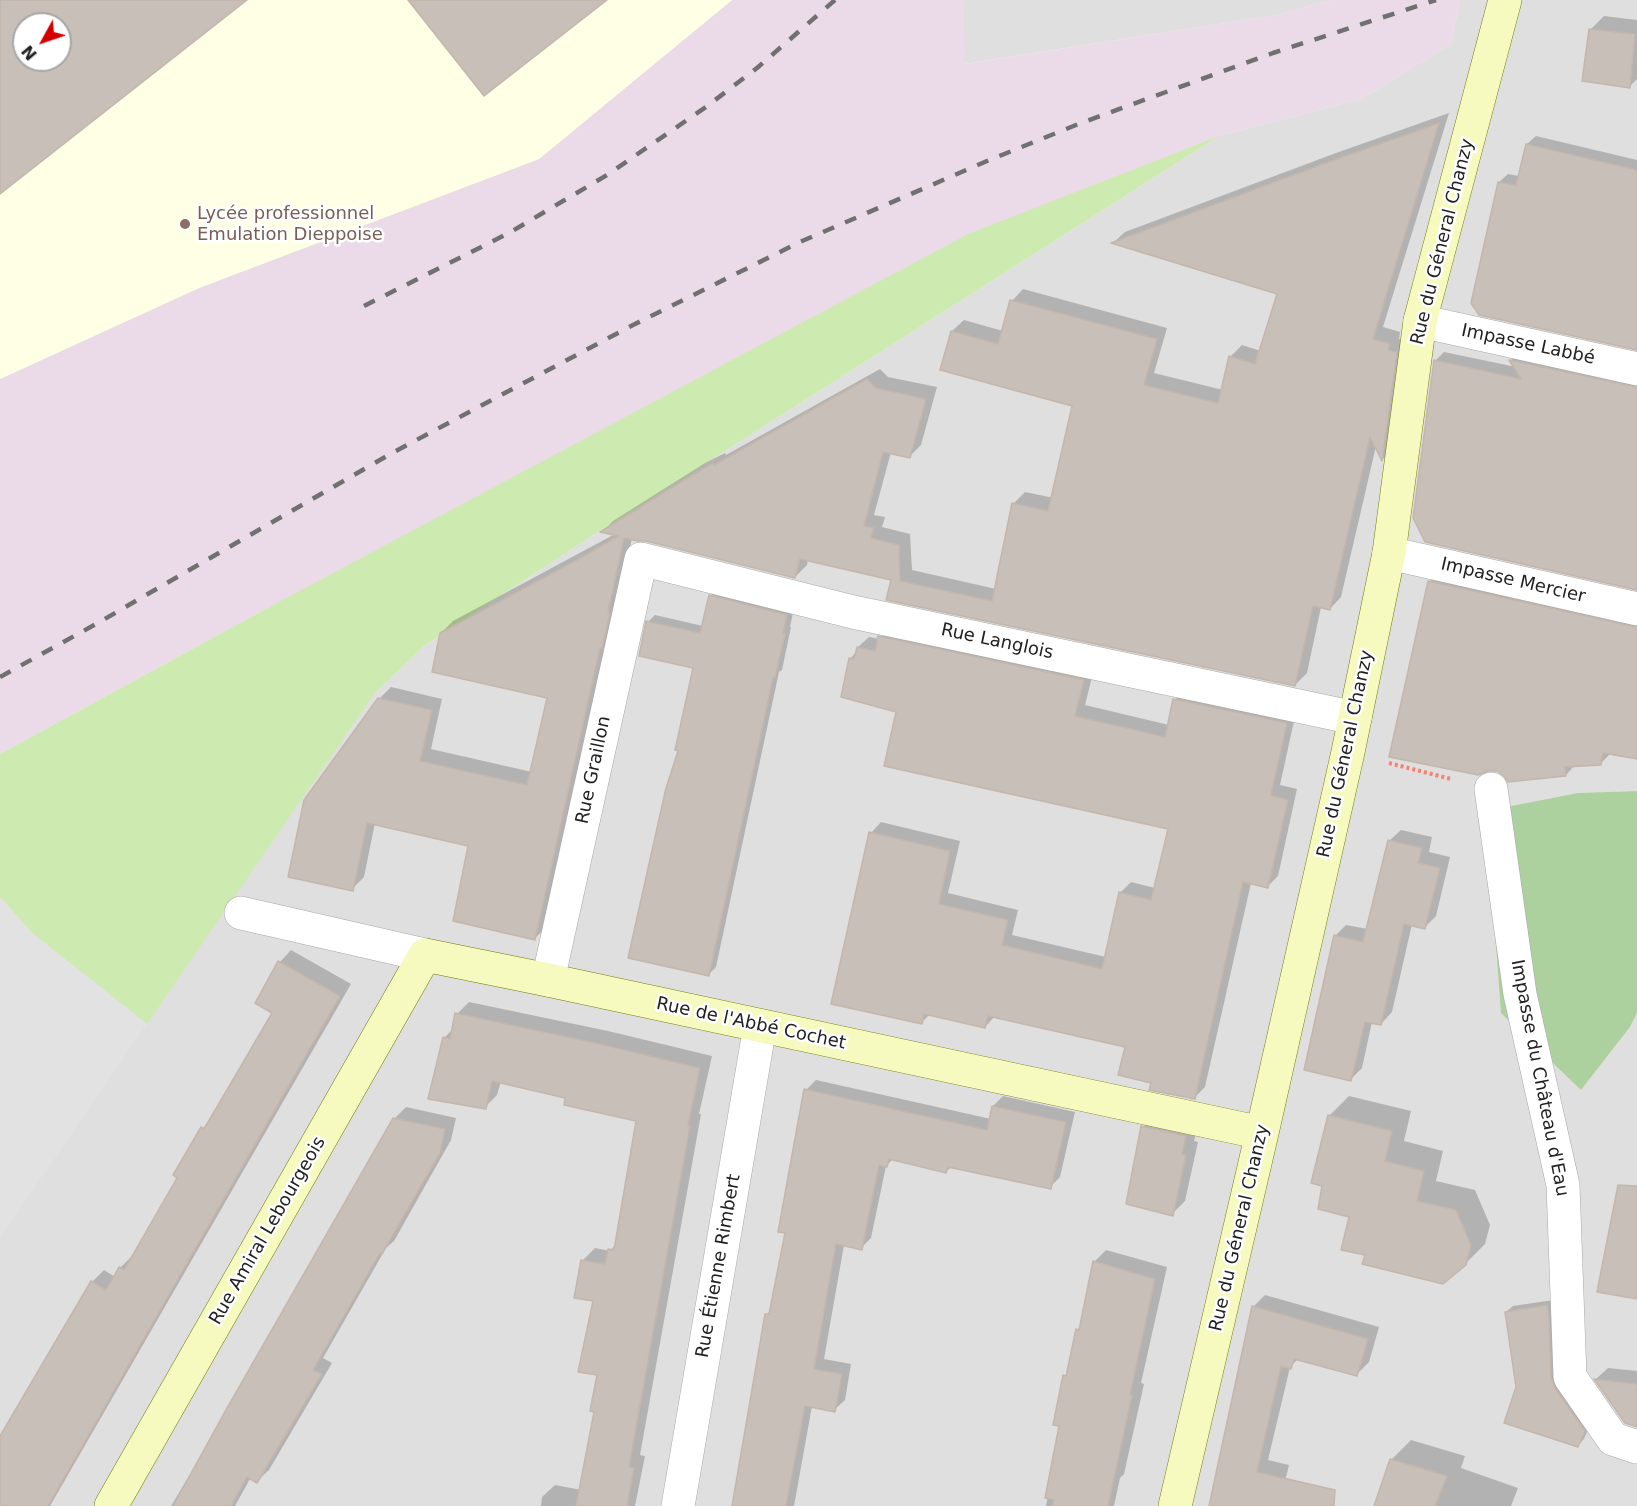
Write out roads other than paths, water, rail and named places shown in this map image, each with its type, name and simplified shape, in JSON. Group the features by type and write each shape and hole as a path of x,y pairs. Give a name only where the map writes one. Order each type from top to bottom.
{"main road":[{"name":"Rue du Géneral Chanzy","path":"1175,1506 1348,752 1389,553 1420,321 1505,0"},
{"name":"Rue de l'Abbé Cochet","path":"425,955 1262,1133"},
{"name":"Rue Amiral Lebourgeois","path":"111,1506 425,955"}],"street":[{"name":"Impasse Labbé","path":"1420,321 1637,369"},
{"name":"Impasse Mercier","path":"1389,553 1637,609"},
{"name":"Rue Langlois","path":"640,559 853,612 1354,718"},
{"name":"Rue Graillon","path":"548,980 640,559"},
{"name":"Impasse du Château d'Eau","path":"1491,789 1520,993 1563,1185 1570,1377 1613,1438 1637,1447"},
{"name":"Rue de l'Abbé Cochet","path":"240,914 425,955"},
{"name":"Rue Étienne Rimbert","path":"678,1506 760,1026"}],"railway":[{"path":"364,306 509,233 607,175 706,107 757,68 835,0"},
{"path":"0,677 392,453 633,325 800,242 1081,123 1273,53 1436,0"}],"place":[{"name":"Lycée professionnel Emulation Dieppoise","path":"185,224"}]}
